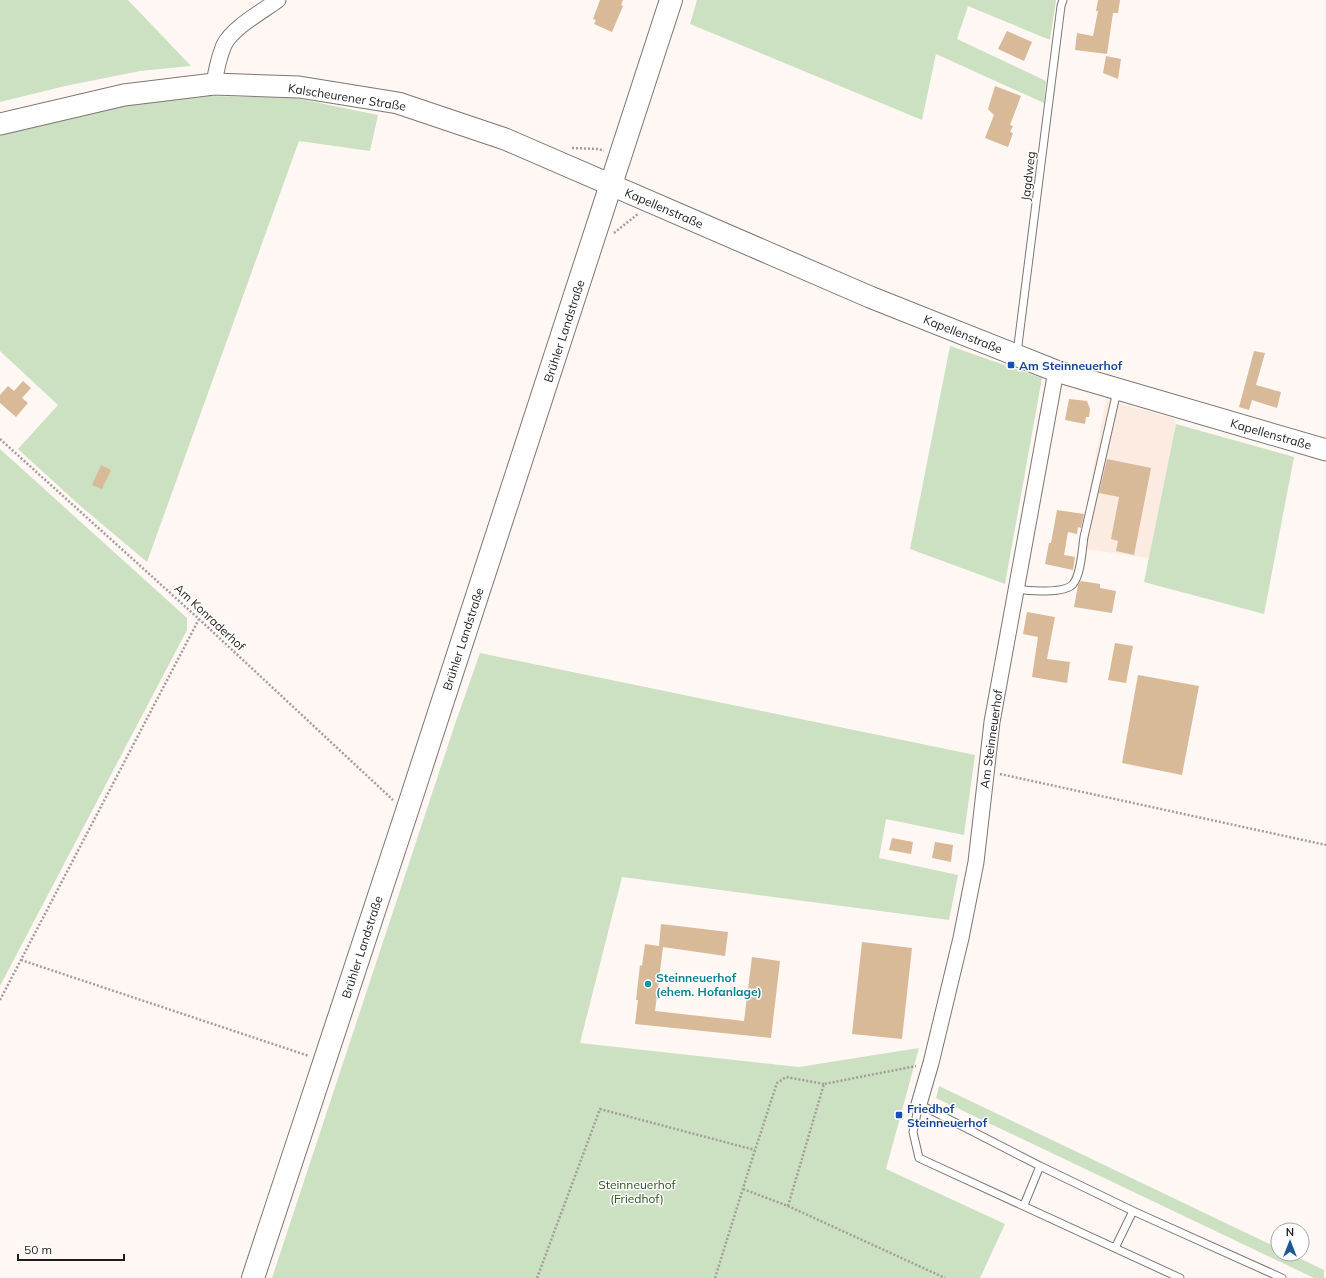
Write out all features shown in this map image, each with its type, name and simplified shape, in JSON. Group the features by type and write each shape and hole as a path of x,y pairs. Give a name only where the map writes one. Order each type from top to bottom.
{"main road":[{"name":"Brühler Landstraße","path":"253,1278 408,808 671,0"},
{"name":"Kalscheurener Straße","path":"0,124 124,94 214,84 299,87 398,103 505,139 611,185"},
{"name":"Kapellenstraße","path":"611,185 870,297 1056,371 1326,450"}],"street":[{"path":"214,84 225,44 239,28 278,0"},
{"name":"Am Steinneuerhof","path":"919,1104 931,1063 961,938 976,862 992,722 1056,371"}],"lane":[{"name":"Jagdweg","path":"1017,356 1061,6 1063,0"},
{"path":"1016,589 1036,592 1064,589 1072,586 1077,577 1117,389"},
{"path":"1180,1278 919,1158 912,1132 919,1104 1040,1166 1134,1211 1282,1278"},
{"path":"1024,1205 1040,1166"},
{"path":"1115,1248 1134,1211"}],"path":[{"name":"Am Konraderhof","path":"0,439 199,619 394,801 408,808"},
{"path":"0,1000 199,619"},
{"path":"986,770 1326,844"},
{"path":"21,960 324,1062"},
{"path":"715,1278 777,1083 786,1077 824,1084 931,1063"},
{"path":"788,1206 824,1084"},
{"path":"537,1278 600,1109 755,1150"},
{"path":"743,1189 788,1206 945,1278"}],"shaded area":[{"path":"1106,400 1173,418 1176,424 1149,558 1079,548"}],"green space":[{"path":"0,0 128,0 191,66 140,71 65,86 0,102"},
{"path":"697,0 1056,0 1050,40 968,6 957,39 1046,81 1044,103 936,54 922,120 690,24"},
{"path":"210,96 295,98 378,115 370,151 299,141 147,562 77,503 18,449 58,405 0,351 0,135 122,106"},
{"path":"950,346 1042,378 1005,584 910,549"},
{"path":"1176,424 1294,457 1264,614 1144,582"},
{"path":"0,449 187,618 187,630 0,986"},
{"name":"Steinneuerhof (Friedhof)","path":"480,653 975,755 964,835 886,819 879,858 958,875 949,920 622,877 580,1043 799,1067 919,1048 886,1169 1005,1224 980,1278 272,1278 454,727"},
{"path":"939,1086 1270,1244 1270,1257 936,1098"},
{"path":"1280,1262 1308,1262 1324,1270 1324,1278 1314,1278"}],"building":[{"path":"600,0 623,0 621,5 623,6 612,32 594,24 596,20 593,19"},
{"path":"1098,0 1120,0 1118,13 1113,13 1107,54 1075,50 1077,33 1093,36 1098,11 1096,11"},
{"path":"1007,31 1032,42 1024,61 998,49"},
{"path":"1106,56 1121,59 1118,79 1103,73"},
{"path":"995,86 1021,96 1010,125 1013,126 1010,132 1013,133 1008,147 985,138 994,115 988,109"},
{"path":"1254,351 1265,353 1256,385 1281,392 1277,408 1252,400 1249,410 1239,407"},
{"path":"23,381 31,388 22,398 28,403 16,417 0,403 0,395 8,386 14,391"},
{"path":"1069,399 1087,401 1090,409 1089,417 1086,417 1085,424 1065,420"},
{"path":"1107,459 1151,468 1134,555 1116,551 1118,541 1111,539 1119,497 1099,493"},
{"path":"101,465 111,470 102,489 92,485"},
{"path":"1057,510 1084,514 1081,528 1078,527 1077,534 1068,532 1064,555 1075,557 1073,570 1045,564 1049,543 1051,543"},
{"path":"1081,581 1100,584 1100,588 1116,591 1112,613 1074,607 1078,585"},
{"path":"1027,612 1055,617 1047,659 1070,662 1067,683 1032,677 1038,637 1023,634"},
{"path":"1115,643 1133,646 1126,683 1108,680"},
{"path":"1138,675 1199,686 1182,775 1122,763"},
{"path":"892,838 913,842 911,854 889,850"},
{"path":"935,842 953,845 951,862 932,858"},
{"path":"661,924 728,932 725,956 663,947 655,1011 744,1021 752,957 780,961 771,1038 635,1024 640,965 642,966 645,944 659,946"},
{"path":"862,942 912,948 902,1039 852,1034"}],"place":[{"name":"Am Steinneuerhof","path":"1011,365"},
{"name":"Steinneuerhof (ehem. Hofanlage)","path":"648,984"},
{"name":"Friedhof Steinneuerhof","path":"899,1115"}]}
